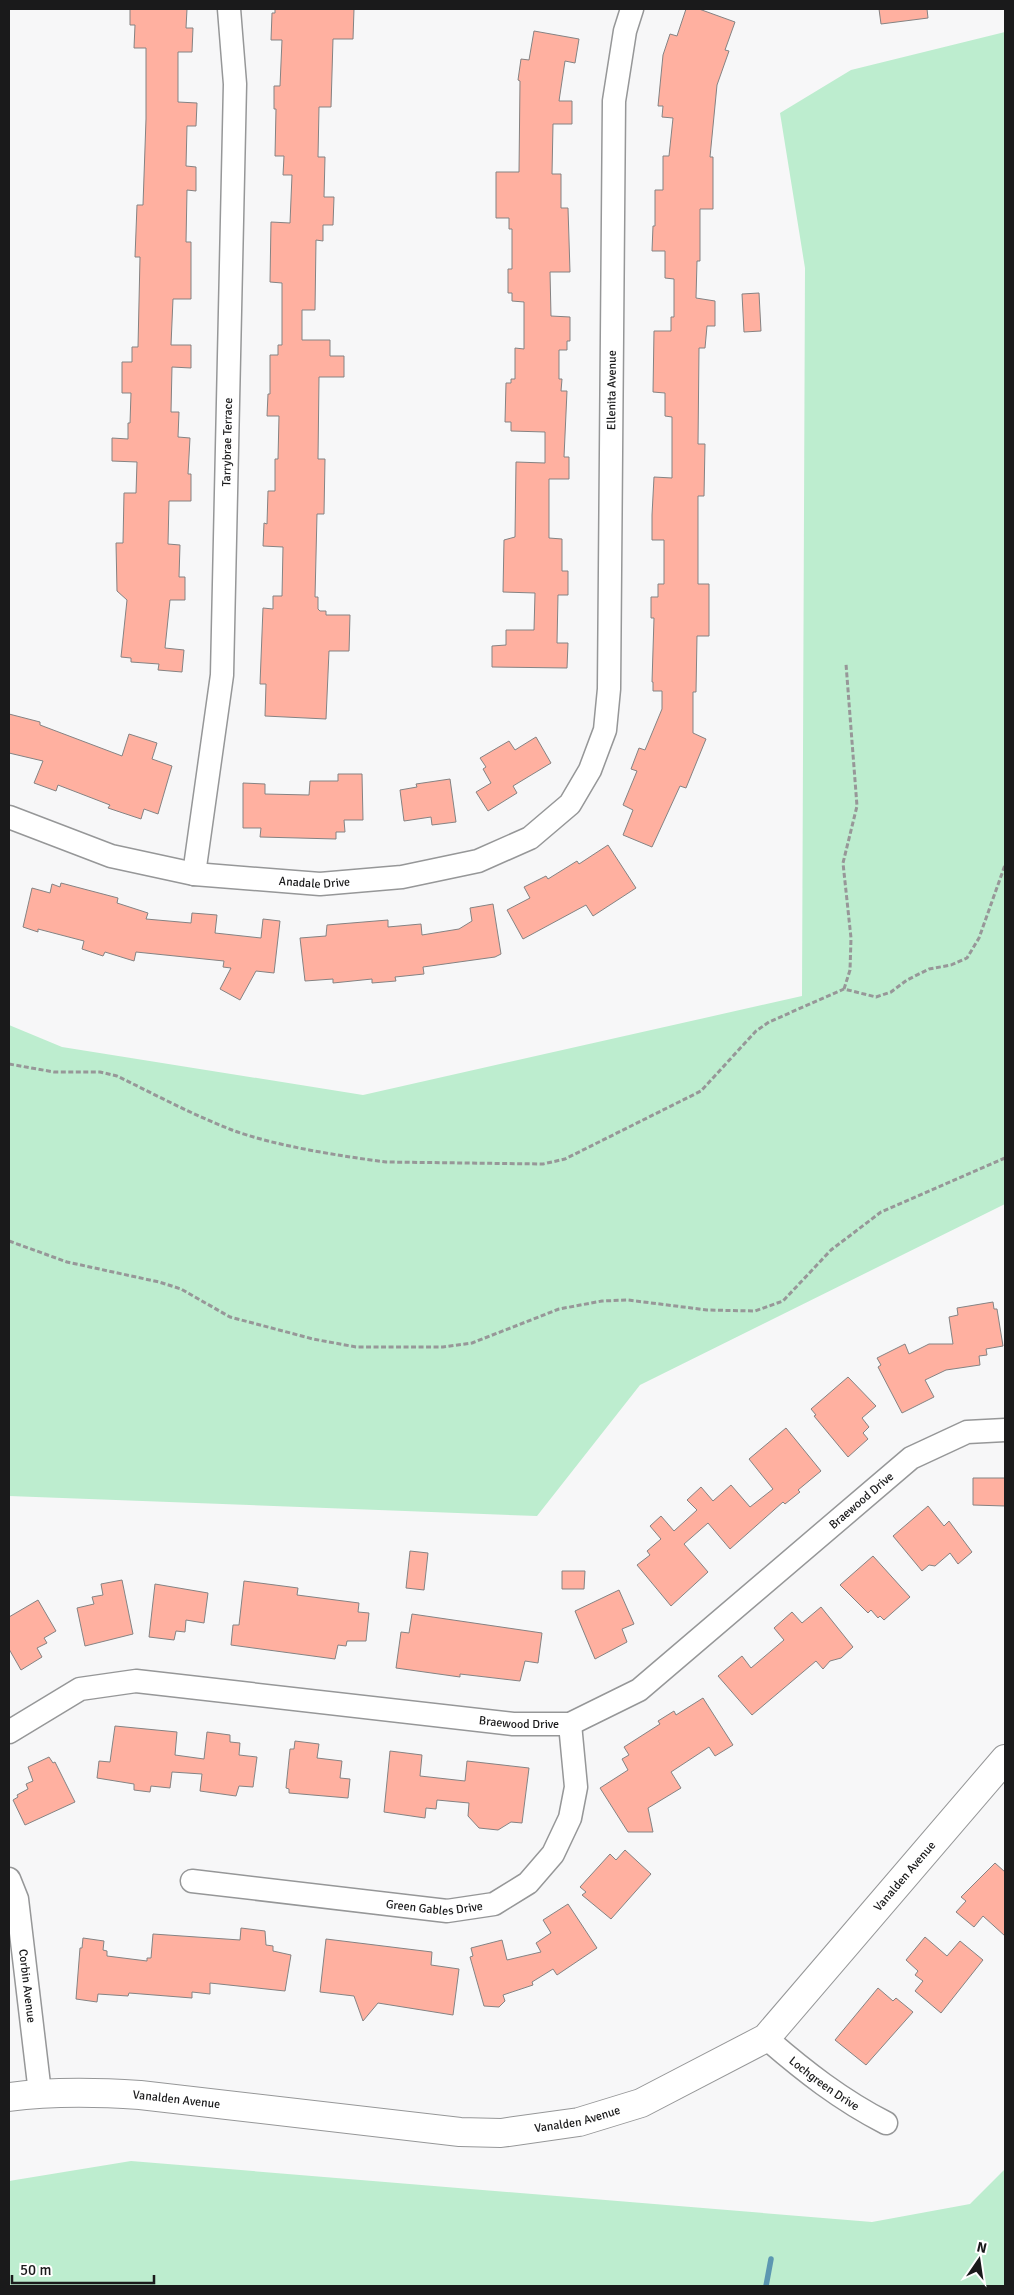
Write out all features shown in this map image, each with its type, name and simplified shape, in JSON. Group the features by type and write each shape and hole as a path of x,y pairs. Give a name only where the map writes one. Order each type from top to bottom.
{"main road":[{"name":"Vanalden Avenue","path":"9,2097 40,2093 86,2091 140,2094 460,2132 501,2133 579,2122 641,2103 766,2038 1005,1759"}],"street":[{"name":"Tarrybrae Terrace","path":"194,874 222,675 235,84 229,9"},
{"name":"Ellenita Avenue","path":"590,770 604,730 609,689 614,101 625,31 632,9"},
{"name":"Anadale Drive","path":"9,817 111,856 194,874 320,884 402,877 478,861 530,838 570,804 590,770"},
{"name":"Braewood Drive","path":"9,1732 80,1689 136,1681 512,1724 570,1724 639,1690 911,1458 968,1432 1005,1430"},
{"name":"Green Gables Drive","path":"192,1882 447,1911 494,1904 528,1883 553,1854 570,1818 576,1787 570,1724"},
{"name":"Corbin Avenue","path":"12,1893 40,2093"},
{"name":"Lochgreen Drive","path":"766,2038 826,2088 855,2108 886,2123"}],"path":[{"path":"844,989 850,970 851,938 843,863 857,806 846,664"},
{"path":"9,1064 54,1072 100,1072 117,1076 232,1130 269,1141 365,1159 386,1162 543,1164 565,1159 701,1091 756,1032 769,1022 844,989 876,997 891,992 907,980 928,969 951,965 967,958 979,938 1005,865"},
{"path":"9,1242 67,1262 159,1282 181,1289 230,1316 313,1339 356,1347 443,1347 472,1343 559,1309 602,1301 628,1300 708,1310 755,1311 783,1301 832,1250 880,1212 1005,1158"}],"green space":[{"path":"1005,32 1005,1204 640,1385 537,1516 9,1496 9,1025 62,1047 363,1095 802,996 805,268 780,113 851,70"},
{"path":"131,2161 872,2222 970,2204 1005,2169 1005,2286 9,2286 9,2181"}],"building":[{"path":"130,9 187,9 186,28 193,28 192,52 178,52 178,102 197,103 196,126 187,126 186,166 196,167 196,191 187,190 186,242 191,242 191,299 173,299 171,345 191,345 191,368 172,367 171,412 179,412 178,437 190,438 188,474 191,474 191,501 169,501 168,544 180,545 179,577 185,577 185,600 170,600 165,648 184,650 182,672 158,670 159,664 131,662 131,658 121,657 127,600 117,591 116,543 123,543 124,493 136,493 137,462 112,461 112,438 128,439 128,423 130,423 131,393 122,393 122,362 132,362 132,347 138,347 140,257 135,257 137,205 143,205 146,119 146,48 134,48 135,25 130,25"},
{"path":"275,9 354,9 353,39 333,39 331,107 319,107 318,157 325,157 324,197 334,197 333,225 323,225 323,241 316,240 315,310 302,310 302,340 330,340 330,356 344,356 344,377 319,377 318,459 325,459 324,514 317,514 315,597 318,597 318,609 326,611 326,615 350,615 349,651 329,651 326,719 265,716 266,684 260,684 263,608 273,609 273,596 282,596 283,547 263,546 264,523 267,524 268,491 275,491 275,459 278,459 279,416 267,416 268,394 270,394 270,355 278,355 278,345 282,345 282,283 270,282 271,222 290,223 292,175 283,175 284,156 275,156 276,109 274,109 274,86 280,86 282,40 271,40 272,13 275,13"},
{"path":"686,9 699,9 735,22 725,50 729,51 717,85 710,157 713,157 713,209 700,209 700,261 697,261 696,298 715,301 715,326 707,326 705,348 699,348 698,444 705,444 704,496 698,496 698,584 709,584 709,636 697,636 696,692 693,692 693,733 706,739 686,788 680,786 652,847 623,835 633,810 623,805 637,771 631,769 639,748 645,750 662,709 662,691 653,691 652,682 654,618 651,618 651,597 658,597 658,584 664,584 664,540 652,540 652,515 654,477 672,478 672,417 665,416 665,393 653,392 654,331 671,331 671,317 674,317 674,279 665,278 665,251 652,251 653,226 655,226 655,190 663,190 663,156 669,156 673,118 662,117 663,106 658,106 663,55 670,34 677,36"},
{"path":"879,9 927,9 928,18 881,24"},
{"path":"534,31 579,39 575,63 565,61 559,101 572,101 572,124 553,124 552,174 561,174 561,208 568,208 570,272 550,272 551,316 570,317 570,341 567,341 567,350 559,350 559,379 562,379 561,391 567,391 564,457 569,457 569,479 549,479 549,538 562,539 562,571 568,571 568,595 558,595 557,643 568,643 567,668 492,667 492,646 506,645 506,630 534,630 535,593 503,592 504,540 515,537 516,462 545,463 545,432 511,431 511,422 505,422 506,383 511,383 511,379 515,379 515,348 524,349 524,302 512,301 512,293 508,293 508,269 512,269 512,229 509,229 509,218 496,218 496,172 519,172 520,81 518,80 521,59 529,60"},
{"path":"759,293 761,331 744,332 742,294"},
{"path":"9,714 40,722 40,725 122,756 129,734 157,743 152,759 172,766 158,814 144,809 141,819 108,808 110,805 58,785 56,791 34,783 43,761 9,753"},
{"path":"536,737 551,763 513,786 517,793 488,811 476,792 491,783 483,769 486,767 480,758 509,741 515,750"},
{"path":"338,774 362,774 363,820 344,820 345,832 336,832 336,839 260,837 261,828 243,828 243,783 265,784 265,794 309,795 310,781 338,781"},
{"path":"450,779 456,822 432,825 431,817 404,821 400,790 417,787 416,784"},
{"path":"608,845 636,888 593,916 586,905 523,939 507,910 530,898 524,887 546,876 548,879 577,861 579,864"},
{"path":"61,883 118,898 117,903 148,913 146,919 191,923 192,913 217,915 215,933 261,938 263,919 280,921 274,973 256,971 240,1000 220,989 231,968 223,967 224,961 136,952 134,961 105,952 103,956 82,949 84,941 38,929 38,932 23,927 32,888 50,893 52,884 60,887"},
{"path":"493,904 501,954 495,957 423,967 424,974 395,977 396,981 372,983 372,979 333,983 333,979 305,981 300,938 326,936 327,925 388,920 388,927 421,924 422,935 459,929 472,921 470,908"},
{"path":"993,1302 994,1309 997,1309 1003,1346 986,1349 987,1355 979,1356 980,1365 946,1370 925,1380 934,1397 902,1413 878,1367 881,1365 877,1358 905,1344 909,1354 929,1344 953,1344 949,1317 958,1315 957,1308"},
{"path":"848,1377 876,1406 862,1418 869,1427 863,1433 868,1439 848,1457 814,1416 816,1415 811,1409"},
{"path":"786,1428 821,1471 798,1490 800,1492 785,1504 783,1502 730,1549 708,1523 684,1544 708,1572 671,1606 637,1565 650,1555 647,1551 661,1539 650,1526 661,1516 674,1531 697,1510 687,1500 701,1487 713,1501 731,1485 750,1507 773,1489 749,1459"},
{"path":"973,1478 1005,1478 1005,1506 973,1505"},
{"path":"928,1506 944,1526 949,1521 972,1552 958,1564 950,1553 935,1566 929,1565 922,1571 893,1536"},
{"path":"410,1551 428,1553 424,1590 406,1588"},
{"path":"873,1556 910,1597 884,1620 880,1616 878,1618 871,1610 868,1613 840,1585"},
{"path":"562,1571 585,1571 584,1589 562,1589"},
{"path":"122,1580 133,1634 85,1646 77,1608 94,1604 92,1597 103,1595 101,1584"},
{"path":"244,1581 298,1588 297,1595 359,1603 358,1612 369,1613 366,1641 347,1641 346,1646 338,1645 335,1659 231,1645 233,1625 239,1625"},
{"path":"155,1584 208,1593 204,1623 186,1620 185,1632 176,1631 174,1640 149,1637"},
{"path":"619,1590 634,1624 622,1629 627,1642 595,1659 575,1611"},
{"path":"38,1600 56,1631 44,1638 47,1643 37,1648 42,1657 21,1670 9,1649 9,1617"},
{"path":"821,1607 853,1647 841,1658 830,1661 823,1669 816,1661 752,1715 718,1676 742,1656 751,1668 784,1640 774,1628 792,1612 802,1623"},
{"path":"412,1614 542,1633 538,1663 525,1661 520,1681 460,1674 460,1677 396,1668 401,1632 409,1633"},
{"path":"703,1698 733,1745 715,1756 709,1747 671,1772 681,1788 648,1808 653,1832 628,1832 600,1788 628,1770 622,1759 629,1755 624,1747 660,1724 658,1721 674,1711 676,1715"},
{"path":"115,1726 177,1732 175,1755 204,1759 207,1732 230,1735 230,1742 240,1743 239,1755 257,1757 253,1787 239,1786 236,1796 200,1791 202,1774 172,1772 170,1788 151,1786 150,1792 134,1790 134,1784 97,1778 99,1761 110,1762"},
{"path":"295,1741 319,1744 317,1758 342,1761 340,1778 350,1779 348,1798 289,1793 289,1789 286,1788 290,1749 294,1749"},
{"path":"390,1751 422,1755 420,1776 465,1781 467,1761 529,1768 522,1823 511,1822 498,1830 479,1828 468,1816 469,1803 437,1800 436,1809 426,1808 425,1818 384,1812"},
{"path":"49,1757 53,1763 55,1762 75,1802 25,1825 13,1800 18,1797 17,1795 28,1789 26,1784 33,1781 28,1767"},
{"path":"625,1850 651,1874 611,1919 582,1895 586,1892 580,1887 610,1854 616,1860"},
{"path":"995,1863 1005,1872 1005,1936 983,1916 974,1927 956,1912 966,1901 961,1897"},
{"path":"568,1904 597,1948 557,1975 553,1969 532,1982 533,1985 503,1995 505,2001 499,2007 484,2006 470,1957 473,1956 471,1948 502,1940 507,1960 541,1952 536,1943 551,1933 543,1920"},
{"path":"241,1928 265,1931 266,1945 273,1946 273,1951 291,1955 285,1991 210,1983 210,1994 192,1992 192,1998 129,1993 128,1996 98,1994 97,2002 76,1999 80,1948 82,1948 83,1938 104,1941 103,1950 107,1951 107,1956 147,1961 147,1958 151,1958 153,1934 240,1940"},
{"path":"925,1937 947,1956 960,1941 983,1960 941,2013 915,1991 923,1981 915,1975 918,1971 906,1960"},
{"path":"326,1939 432,1952 431,1965 459,1969 453,2015 378,2003 363,2021 354,1996 320,1992"},
{"path":"878,1988 893,2001 896,1998 913,2012 866,2065 835,2040"}],"waterway":[{"path":"766,2286 771,2259"}]}
